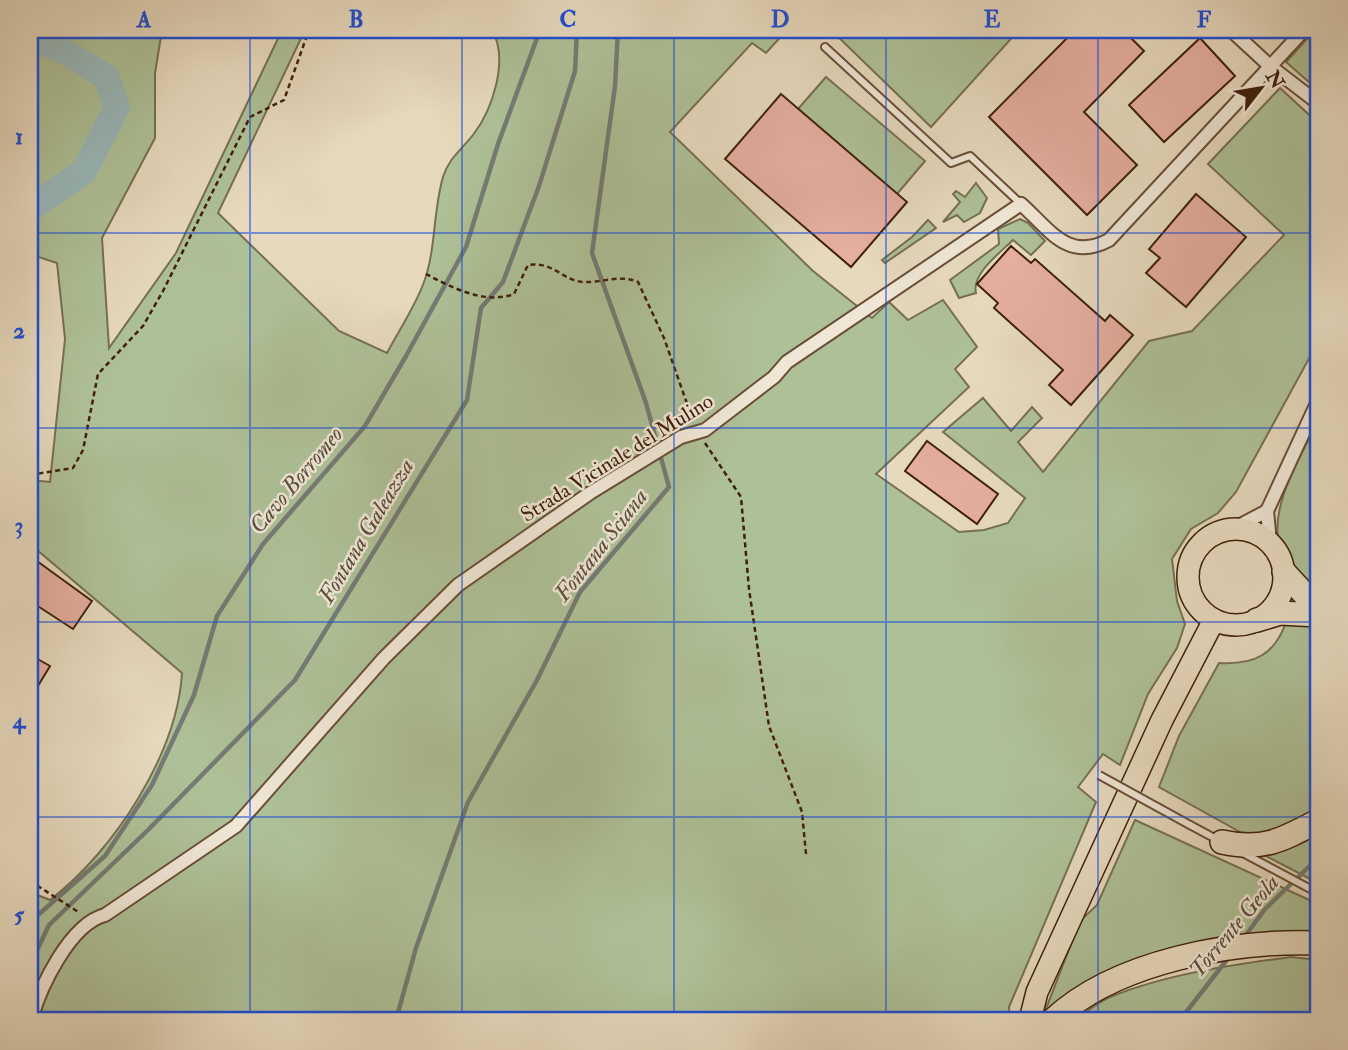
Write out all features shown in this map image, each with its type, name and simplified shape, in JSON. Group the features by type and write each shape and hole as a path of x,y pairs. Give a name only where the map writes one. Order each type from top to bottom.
{"highway":[{"path":"1284,572 1318,609"},
{"path":"1257,620 1280,613 1318,615"},
{"path":"1222,842 1242,846 1268,845 1318,821"},
{"path":"1054,1020 1071,1004 1103,985 1145,968 1223,951 1318,943"}],"main road":[{"path":"1233,528 1259,534 1269,542 1276,551 1284,572 1278,600 1257,620 1228,624 1214,620 1202,610 1188,583 1194,552 1205,540 1218,532 1233,528"},
{"path":"1030,1020 1037,992 1156,732 1214,620"}],"street":[{"path":"1231,30 1270,66 1318,103"},
{"path":"1021,204 1068,245 1082,250 1110,240 1304,30"},
{"name":"Strada Vicinale del Mulino","path":"31,1020 48,974 93,918 105,915 236,826 384,658 458,585 590,493 659,450 697,430 705,430 765,385 787,362 1021,204"},
{"path":"1269,542 1267,511 1318,401"},
{"path":"1233,528 1267,511"}],"lane":[{"path":"825,47 951,163 970,156 1021,204"},
{"path":"1099,775 1318,893"}],"path":[{"path":"30,475 73,468 83,450 98,374 143,326 250,117 284,100 309,30"},
{"path":"426,274 478,296 501,299 514,294 528,265 542,263 581,282 629,278 638,282 645,293 697,430 741,497 749,589 769,726 802,813 806,854"},
{"path":"30,621 30,627"},
{"path":"30,881 74,911"}],"green space":[{"path":"30,30 162,30 155,73 155,138 102,238 109,348 176,253 282,30 305,30 218,213 339,331 387,353 412,309 428,270 443,177 452,159 480,124 492,98 499,69 499,55 492,30 787,30 766,53 752,43 670,132 813,271 872,318 889,302 908,320 943,300 977,347 955,369 969,387 876,474 959,532 984,530 1008,523 1025,498 943,432 983,398 1011,431 1032,407 1042,418 1018,442 1043,472 1149,341 1192,331 1284,235 1208,164 1280,88 1318,123 1318,342 1236,492 1218,513 1191,529 1172,559 1177,601 1185,624 1177,648 1148,694 1120,765 1103,754 1078,787 1096,802 1009,1007 1010,1020 30,1020 30,892 50,900 74,880 119,828 155,768 178,704 182,673 30,544 30,480 50,482 65,339 57,263 39,257 30,264"},
{"path":"831,30 1019,30 931,127"},
{"path":"1315,30 1318,30 1318,90 1286,62"},
{"path":"826,77 925,161 897,194 798,109"},
{"path":"976,183 987,198 980,213 964,222 957,215 943,222 960,202 953,194 956,191 965,197"},
{"path":"1020,219 1028,223 1045,241 1031,255 1013,240 982,271 976,293 959,298 950,280 999,244 998,229"},
{"path":"928,220 936,228 885,263 882,260 912,237"},
{"path":"1318,421 1318,589 1295,576 1283,558 1278,538 1278,518 1290,478"},
{"path":"1287,619 1313,624 1318,628 1318,817 1258,842 1159,787 1179,736 1219,663 1243,662 1262,655 1277,641"},
{"path":"1135,820 1318,904 1318,934 1242,940 1174,950 1109,973 1044,1014 1080,921 1097,905"},
{"path":"1318,831 1318,883 1258,852"},
{"path":"1291,957 1318,960 1318,1020 1074,1020 1105,999 1154,982 1222,967"}],"building":[{"path":"1075,30 1123,30 1144,51 1084,112 1137,165 1087,215 989,117"},
{"path":"1200,38 1235,76 1164,142 1129,105"},
{"path":"781,94 907,202 851,267 725,159"},
{"path":"1196,194 1246,237 1186,307 1146,273 1160,258 1149,249"},
{"path":"1011,246 1031,263 1035,259 1105,321 1110,315 1133,335 1071,405 1049,385 1063,370 994,308 998,303 977,284"},
{"path":"927,441 998,494 977,524 905,471"},
{"path":"30,556 92,601 73,629 30,601"},
{"path":"34,657 50,666 30,699 30,664"}],"waterway":[{"name":"Cavo Borromeo","path":"30,922 105,856 152,785 194,695 217,616 263,544 365,426 406,356 466,247 498,144 540,30"},
{"name":"Fontana Galeazza","path":"30,965 49,925 148,830 295,680 467,400 481,308 503,282 539,186 575,71 577,30"},
{"name":"Fontana Sciana","path":"396,1020 416,948 468,802 537,680 580,592 669,487 646,403 592,253 615,86 618,30"},
{"path":"30,38 65,52 106,77 117,107 84,171 30,209"},
{"name":"Torrente Geola","path":"1243,939 1265,909 1318,858"},
{"name":"Torrente Geola","path":"1180,1020 1229,957"}]}
